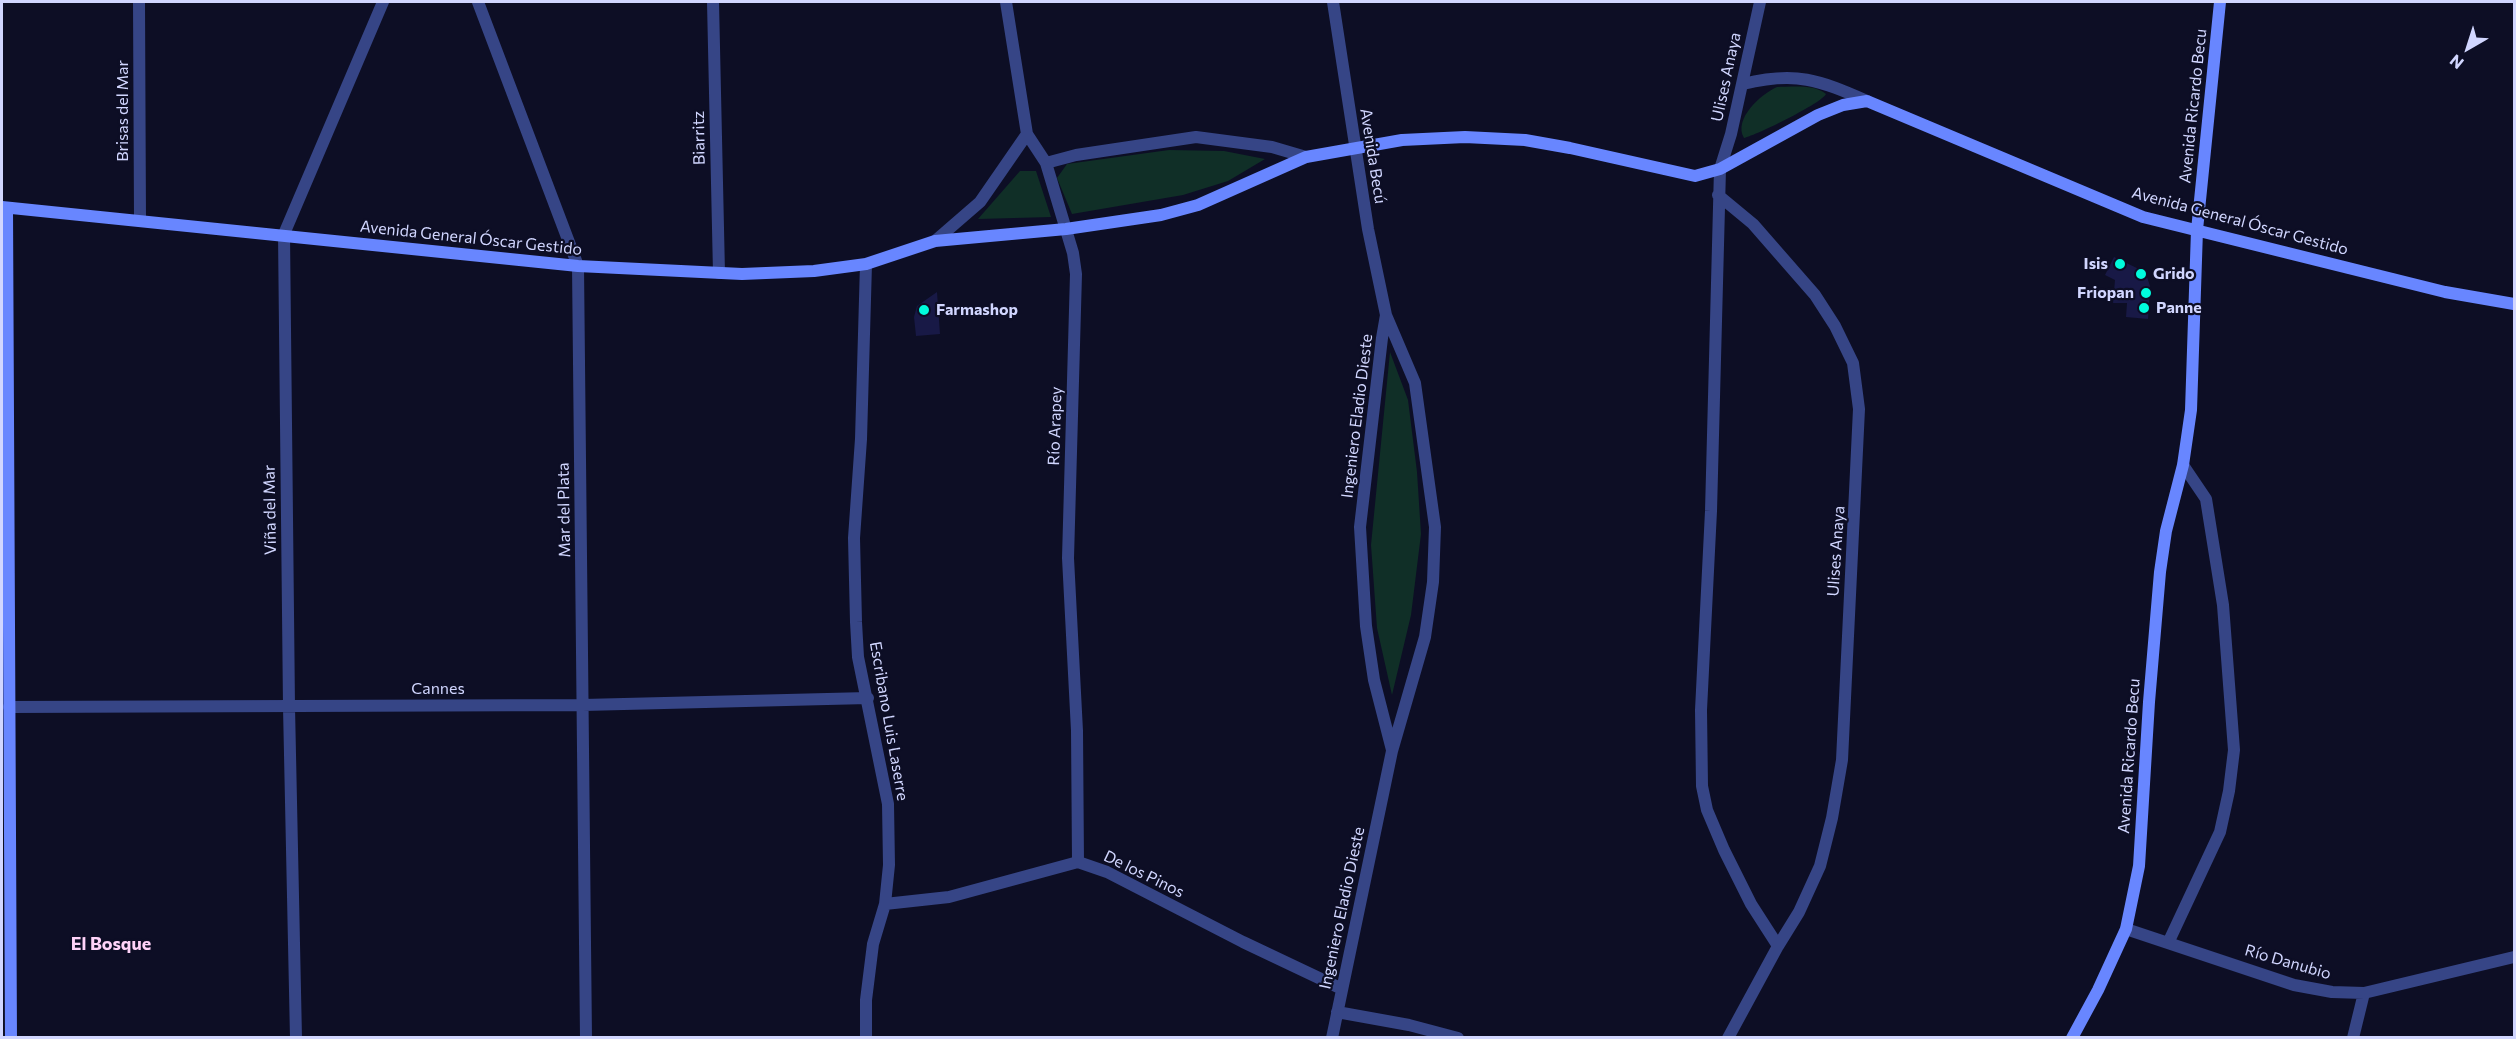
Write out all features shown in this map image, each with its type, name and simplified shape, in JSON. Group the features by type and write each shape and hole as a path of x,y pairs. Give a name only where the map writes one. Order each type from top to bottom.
{"street":[{"name":"Brisas del Mar","path":"139,2 140,220"},
{"name":"Viña del Mar","path":"296,1038 289,707 284,234 383,2"},
{"name":"Mar del Plata","path":"478,2 578,266 586,1038"},
{"name":"Biarritz","path":"713,2 718,273"},
{"name":"Río Arapey","path":"1006,2 1027,134 1046,163 1066,230 1076,274 1068,558 1077,731 1078,862"},
{"name":"Avenida Becú","path":"1333,2 1354,148 1386,315"},
{"name":"Ulises Anaya","path":"1760,2 1743,84 1720,169 1718,195 1711,511 1701,710 1702,786 1707,810 1724,850 1751,904 1778,945"},
{"name":"Avenida Ricardo Becu","path":"2072,1038 2098,990 2126,928 2139,866 2160,572 2166,531 2183,465 2191,410 2197,230 2220,2"},
{"name":"Avenida General Óscar Gestido","path":"1743,84 1764,79 1802,78 1825,82 2143,217 2445,292 2514,304"},
{"name":"Avenida General Óscar Gestido","path":"4,208 284,234 578,266 718,273 814,271 866,264 935,241 1066,230 1161,215 1198,205 1306,157 1402,140 1465,137 1525,140 1695,176 1720,169 1818,115 1843,105 1867,100"},
{"name":"Avenida General Óscar Gestido","path":"935,241 980,201 1027,134"},
{"name":"Avenida General Óscar Gestido","path":"1046,163 1076,154 1196,137 1272,147 1306,157"},
{"name":"Ulises Anaya","path":"1718,195 1753,224 1815,295 1835,327 1853,363 1859,409 1842,760 1832,818 1820,866 1799,912 1778,945 1728,1038"},
{"path":"4,208 5,518 9,707 6,752 11,1038"},
{"name":"Escribano Luis Laserre","path":"866,264 861,439 854,538 858,657 888,804 890,865 885,904 873,944 866,999 866,1038"},
{"name":"Ingeniero Eladio Dieste","path":"1386,315 1360,527 1366,626 1374,680 1392,751"},
{"name":"Ingeniero Eladio Dieste","path":"1332,1038 1340,988 1360,913 1392,751 1425,637 1433,582 1435,527 1415,383 1386,315"},
{"path":"2169,941 2220,832 2229,791 2234,750 2223,605 2206,499 2183,465"},
{"name":"Cannes","path":"9,707 583,705 868,698"},
{"name":"De los Pinos","path":"885,904 949,897 1078,862 1107,872 1243,942 1340,988"},
{"name":"Río Danubio","path":"2126,928 2294,985 2332,992 2364,993 2514,957"},
{"path":"2353,1038 2364,993"},
{"path":"1337,1012 1409,1025 1458,1038"}],"green space":[{"path":"1777,87 1809,87 1826,94 1788,118 1744,138 1742,123 1745,115 1757,101"},
{"path":"1169,150 1224,151 1265,159 1228,181 1183,195 1072,214 1057,178 1067,164"},
{"path":"1020,171 1036,171 1051,217 978,219"},
{"path":"1390,352 1408,400 1417,472 1421,534 1411,615 1392,695 1377,628 1371,545"}],"building":[{"path":"2114,257 2143,271 2147,277 2150,286 2148,319 2126,317 2127,303 2113,303 2115,280 2105,275"},
{"path":"937,292 940,334 916,336 914,317 917,306"}],"place":[{"name":"Isis","path":"2120,264"},
{"name":"Grido","path":"2141,274"},
{"name":"Friopan","path":"2146,293"},
{"name":"Panne","path":"2144,308"},
{"name":"Farmashop","path":"924,310"}],"district":[{"name":"El Bosque","path":"111,944"}]}
